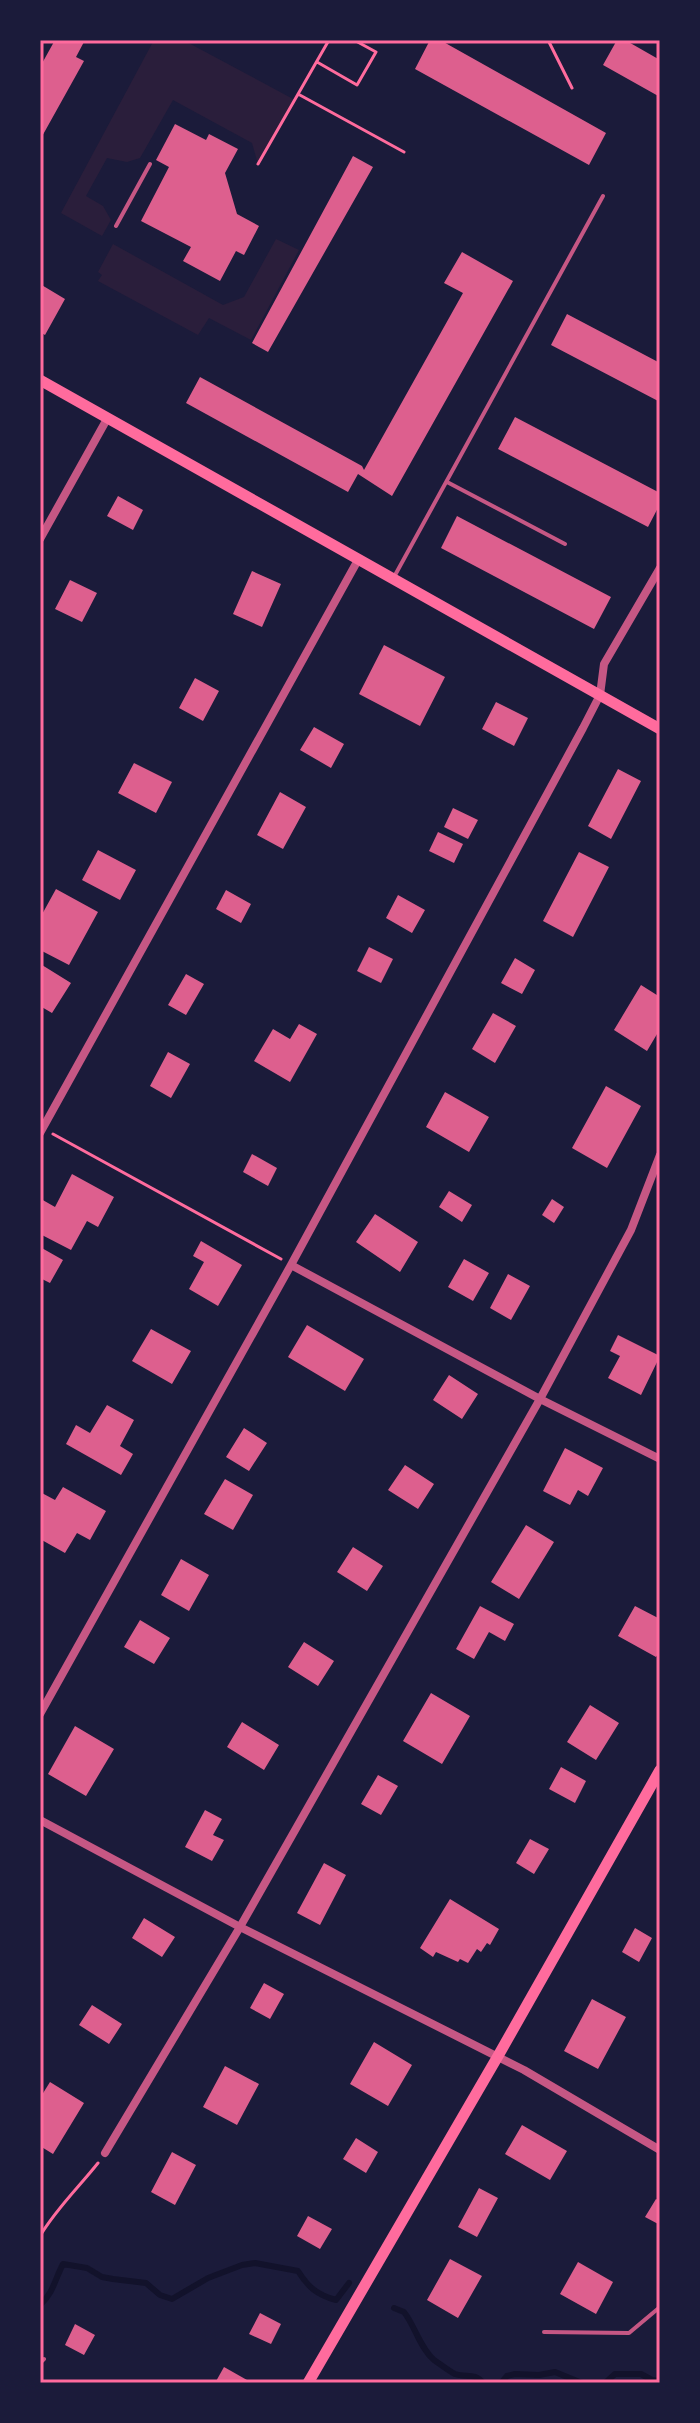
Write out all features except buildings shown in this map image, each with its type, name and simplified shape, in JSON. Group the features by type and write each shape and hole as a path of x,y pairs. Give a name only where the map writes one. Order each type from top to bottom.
{"main road":[{"path":"40,380 660,729"},
{"path":"308,2383 660,1770"}],"street":[{"path":"40,539 107,419"},
{"path":"41,1129 358,560"},
{"path":"40,1714 291,1265 600,695 604,664 660,568"},
{"path":"105,2153 240,1927 540,1399 631,1230 660,1155"},
{"path":"291,1265 540,1399 660,1459"},
{"path":"40,1820 240,1927 498,2056 660,2150"}],"lane":[{"path":"116,226 150,164"},
{"path":"393,580 603,196"},
{"path":"447,482 565,544"},
{"path":"544,2332 629,2333 660,2307"}],"path":[{"path":"258,164 329,40"},
{"path":"317,62 357,85 376,52 354,40"},
{"path":"472,40 495,40"},
{"path":"548,40 572,88"},
{"path":"298,94 404,152"},
{"path":"41,1129 291,1265"},
{"path":"40,2236 51,2218 105,2153"}],"shaded area":[{"path":"154,40 183,40 295,100 258,164 252,143 173,100 140,158 127,162 107,158 86,196 103,206 111,220 102,236 61,213"},
{"path":"276,239 299,250 251,340 209,318 198,335 98,281 102,275 98,272 113,244 223,305 244,297"}],"waterway":[{"path":"40,2305 51,2291 63,2264 87,2268 102,2277 146,2283 160,2295 172,2299 208,2278 255,2263 298,2271 314,2290 336,2300 349,2283"},
{"path":"394,2308 404,2312 434,2360 455,2374 474,2376 483,2383"},
{"path":"501,2383 507,2376 515,2374 555,2372 582,2383"},
{"path":"605,2383 615,2374 641,2374 660,2381"}]}
